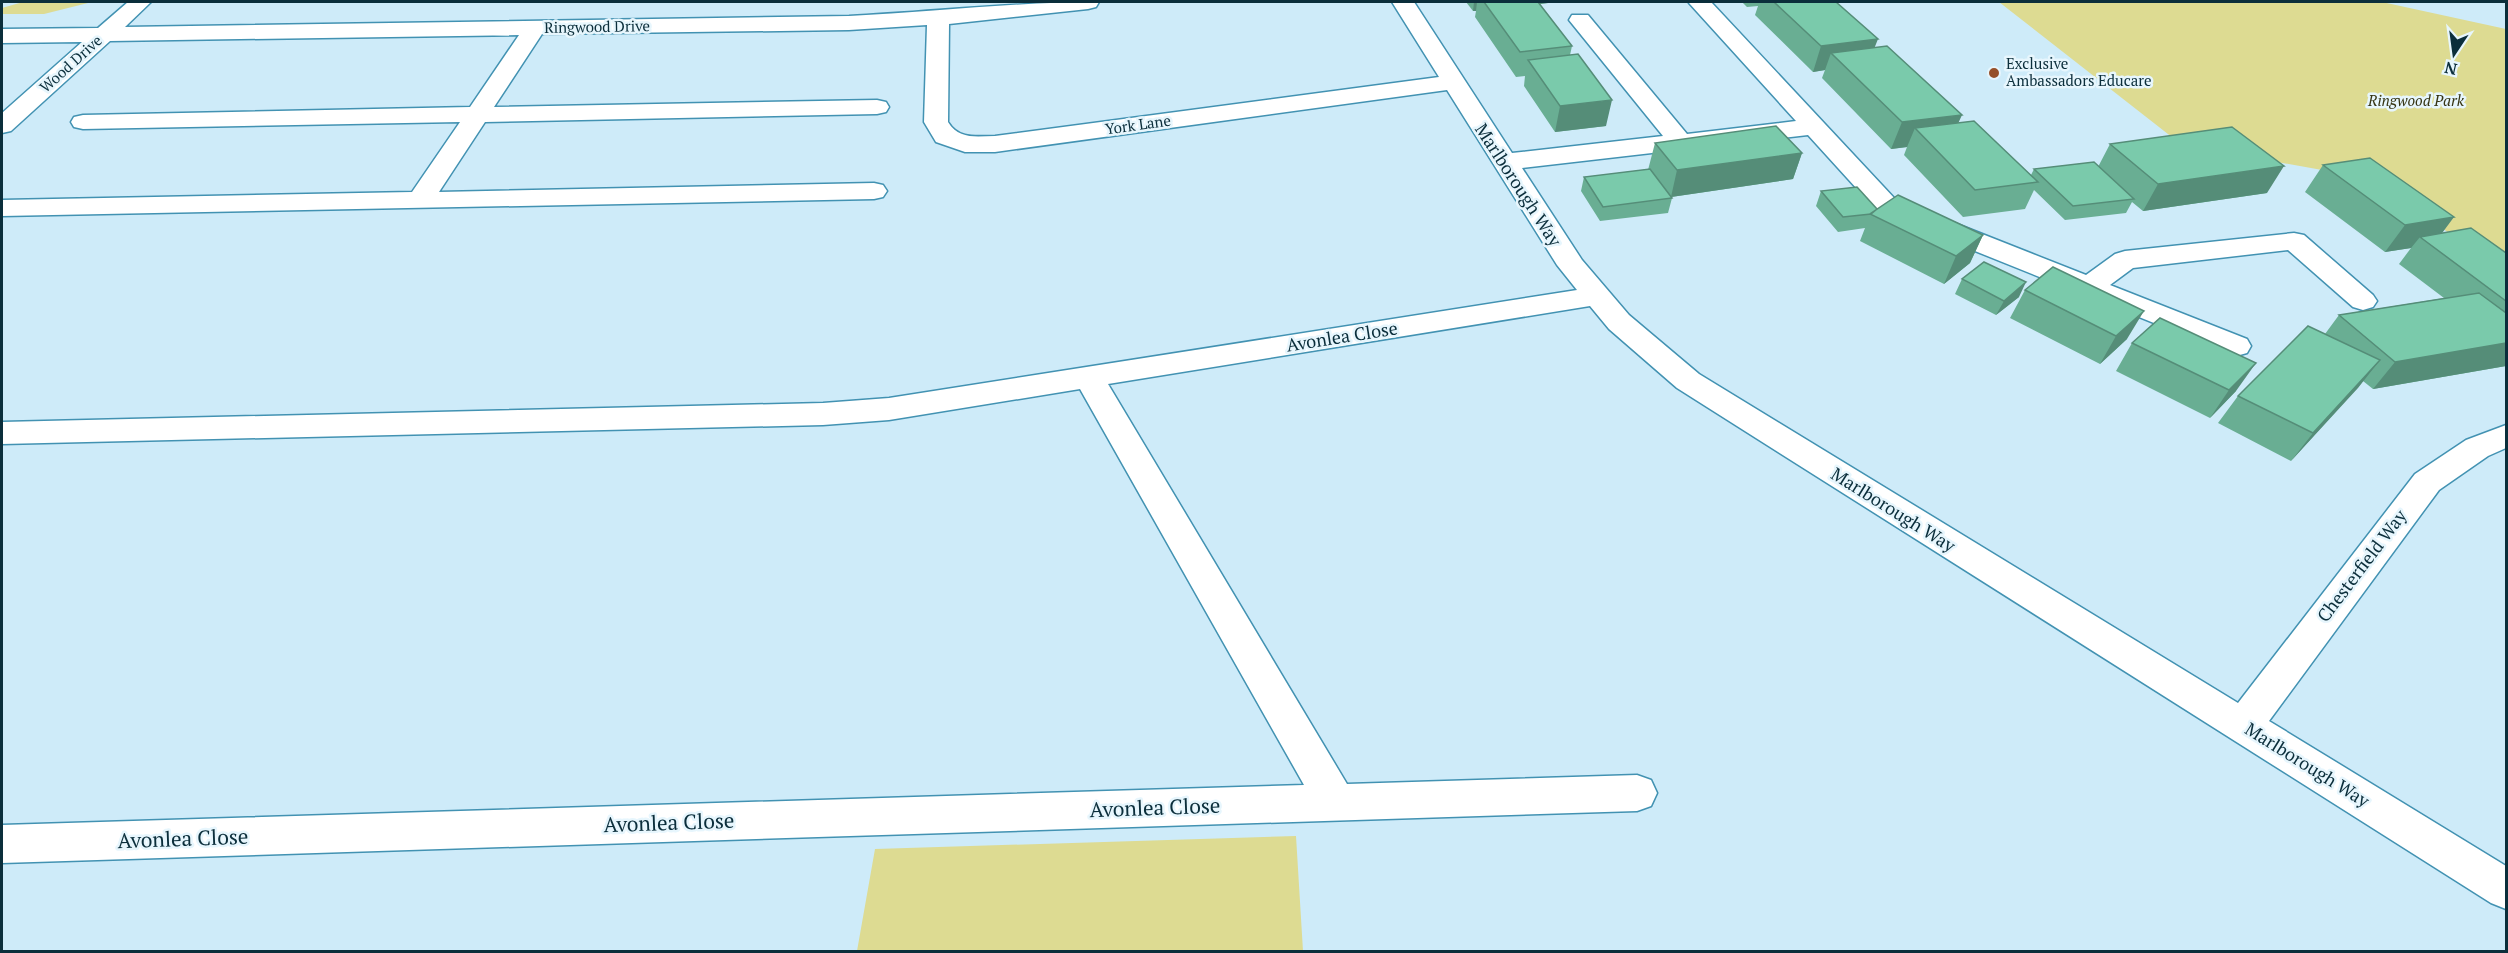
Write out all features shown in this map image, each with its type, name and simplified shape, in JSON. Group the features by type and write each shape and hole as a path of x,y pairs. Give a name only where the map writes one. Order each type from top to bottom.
{"street":[{"name":"Wood Drive","path":"2,126 140,2"},
{"name":"Ringwood Drive","path":"2,36 849,23 938,18 1088,2"},
{"name":"Marlborough Way","path":"1402,2 1571,265 1594,296 1648,348 1688,381 2506,889"},
{"path":"1700,3 1887,206 2236,346"},
{"path":"678,26 689,4"},
{"name":"York Lane","path":"938,18 936,122 945,137 965,144 995,144 1452,82"},
{"path":"1580,20 1681,142"},
{"path":"420,200 535,28"},
{"path":"83,122 877,107"},
{"path":"1504,162 1813,127"},
{"path":"2,208 874,191"},
{"path":"2089,287 2125,260 2294,241 2363,300"},
{"name":"Avonlea Close","path":"2,433 823,414 900,407 1594,296"},
{"path":"1089,378 1336,803"},
{"name":"Chesterfield Way","path":"2243,726 2427,482 2477,448 2506,436"},
{"name":"Avonlea Close","path":"2,844 1636,794"}],"green space":[{"path":"23,2 92,2 44,14 2,14 2,8"},
{"name":"Ringwood Park","path":"1999,2 2382,2 2506,29 2506,273 2372,179 2182,145"},
{"path":"1296,836 1303,951 857,951 875,849"}],"building":[{"path":"1484,2 1538,2 1572,46 1520,52"},
{"path":"1774,2 1836,2 1878,39 1821,46"},
{"path":"1887,46 1962,115 1902,122 1831,53"},
{"path":"1578,54 1612,100 1560,106 1528,60"},
{"path":"1974,121 2038,182 1975,190 1915,128"},
{"path":"1776,126 1802,153 1677,170 1655,143"},
{"path":"2232,127 2284,166 2158,184 2110,144"},
{"path":"2370,158 2454,217 2405,225 2323,165"},
{"path":"2094,162 2134,199 2073,206 2034,169"},
{"path":"1650,169 1672,198 1603,207 1584,177"},
{"path":"1857,187 1877,209 1871,214 1843,217 1821,191"},
{"path":"1898,195 1983,235 1956,256 1870,214"},
{"path":"2471,228 2506,253 2506,301 2420,237"},
{"path":"1984,262 2026,282 2004,301 1962,279"},
{"path":"2053,267 2144,311 2116,336 2025,290"},
{"path":"2479,293 2506,313 2506,343 2395,362 2339,315"},
{"path":"2160,318 2256,363 2229,390 2132,343"},
{"path":"2308,326 2380,360 2313,433 2238,396"}],"place":[{"name":"Exclusive Ambassadors Educare","path":"1994,73"}]}
